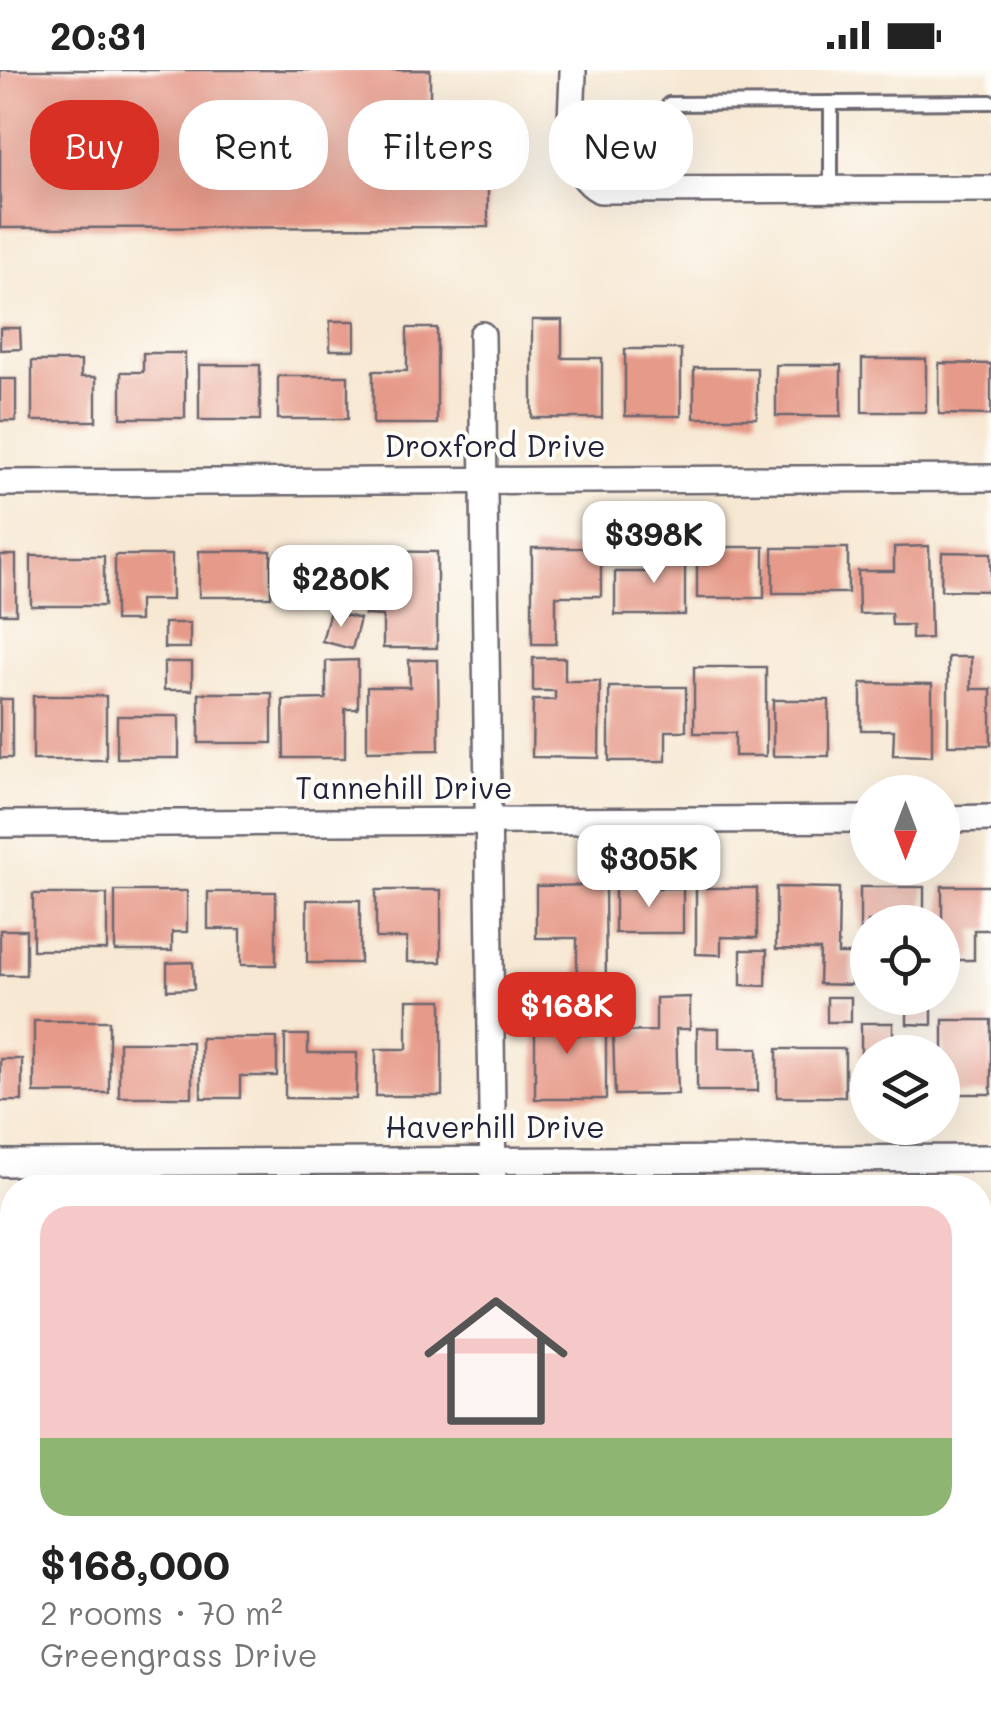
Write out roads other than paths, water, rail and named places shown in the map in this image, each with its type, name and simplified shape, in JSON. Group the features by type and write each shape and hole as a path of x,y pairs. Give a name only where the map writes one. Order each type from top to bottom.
{"street":[{"path":"573,70 574,147 582,181 610,191 991,189"},
{"path":"482,335 493,1175"},
{"name":"Droxford Drive","path":"0,483 991,478"},
{"path":"960,819 991,818"},
{"name":"Tannehill Drive","path":"0,824 850,819"},
{"name":"Haverhill Drive","path":"0,1163 991,1158"}],"lane":[{"path":"693,104 991,102"},
{"path":"831,104 831,190"}]}
